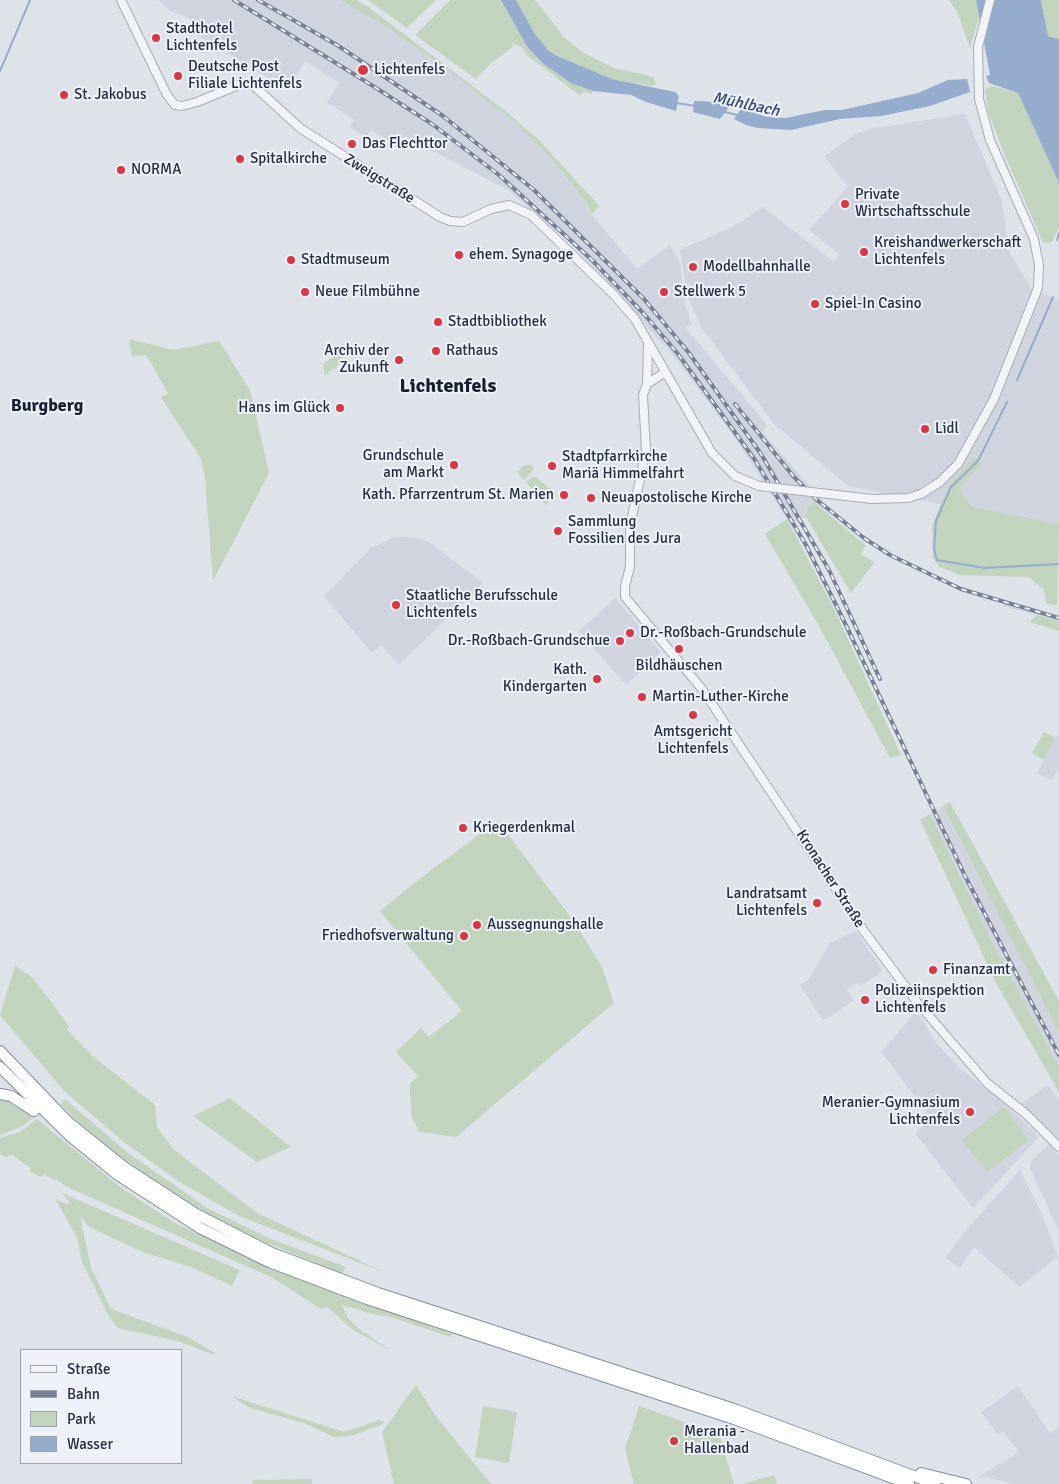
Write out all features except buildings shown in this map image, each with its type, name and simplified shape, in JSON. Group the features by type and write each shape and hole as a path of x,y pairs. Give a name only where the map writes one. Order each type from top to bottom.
{"highway":[{"path":"0,1051 68,1122 124,1167 196,1214 272,1253 378,1293 737,1410 935,1484"},
{"path":"0,1066 70,1136"},
{"path":"0,1094 11,1096 26,1104 70,1136 118,1175 200,1228 296,1274 734,1419 909,1484"},
{"path":"883,1463 966,1484"}],"street":[{"name":"Zweigstraße","path":"121,0 167,95 175,105 182,106 197,102 241,84 253,85 288,117 318,140 440,217 450,221 463,222 498,207 509,205 520,208 542,224 613,294 634,319 648,341"},
{"path":"648,341 664,373 720,464 735,476 760,486 872,499 908,498 921,494 940,482 958,464 970,445 1002,382 1029,314 1040,279 1038,255 1032,232 990,140 980,107 977,55 990,0"},
{"path":"647,384 648,341"},
{"path":"647,384 664,373"},
{"name":"Kronacher Straße","path":"647,384 642,400 646,451 630,526 630,567 624,592 627,600 702,689 866,934 917,1002 982,1078 1026,1114 1059,1148"}],"shaded area":[{"path":"158,0 340,0 388,28 452,73 517,124 551,158 580,194 589,211 637,269 670,245 680,263 686,307 692,325 685,327 759,415 767,426 762,432 823,501 819,506 812,501 807,508 806,517 790,524 735,438 673,355 569,241 508,190 406,137 402,137 396,145 371,130 366,138 350,127 354,120 327,102 339,83 305,61 287,90 198,35 201,30 184,15 170,11"},
{"path":"965,114 1002,201 1009,252 1031,288 1059,300 1059,528 848,486 774,424 702,328 688,298 680,250 736,225 763,207 834,262 839,254 809,230 848,187 824,156 856,134 869,129"},
{"name":"Staatliche Berufsschule Lichtenfels","path":"394,537 410,537 428,541 483,583 399,665 381,645 372,653 324,596 371,548"},
{"name":"Dr.-Roßbach-Grundschue","path":"615,598 661,652 626,685 579,631"},
{"path":"1005,600 1059,615 1059,621 1003,606"},
{"path":"1059,733 1059,768 1052,781 1037,773"},
{"path":"943,806 1059,1033 1059,1067 992,942 930,814"},
{"path":"856,931 883,971 860,986 858,983 847,990 853,1001 823,1021 800,985 808,980 830,943"},
{"name":"Meranier-Gymnasium Lichtenfels","path":"914,1014 920,1016 935,1041 957,1066 1008,1106 1039,1137 973,1208 915,1133 932,1119 881,1052"},
{"path":"1048,1085 1059,1101 1059,1140 1021,1104"},
{"path":"1049,1144 1059,1156 1059,1232 1030,1168 1031,1161"},
{"path":"1020,1170 1042,1214 1058,1257 1019,1287 974,1247 960,1268 945,1258 967,1229"},
{"path":"1018,1386 1050,1433 1059,1427 1059,1484 1015,1484 980,1476 1019,1452 1003,1432 998,1434 981,1412"}],"green space":[{"path":"340,0 356,0 367,6 504,110 539,140 599,206 592,214 580,194 551,158 517,124 452,73 388,28"},
{"path":"368,0 436,0 407,28"},
{"path":"450,0 501,0 528,48 571,83 591,88 592,94 584,92 580,95 575,92 527,55 522,47 512,43 513,47 491,63 476,79 415,35"},
{"path":"516,0 535,0 564,37 582,52 614,68 650,76 654,78 656,84 652,86 612,79 555,55 548,50 535,34"},
{"path":"949,0 976,0 979,16 970,48 958,14"},
{"path":"1041,0 1059,0 1059,39 1048,36"},
{"path":"992,86 1018,93 1059,183 1059,227 1052,242 1043,243 988,112 985,89"},
{"path":"129,339 174,350 219,341 250,390 269,473 213,581 205,478 201,459 161,397 168,393 146,355 132,357"},
{"path":"343,350 345,353 335,370 333,368 325,376 323,364"},
{"path":"974,457 982,463 959,489 962,496 972,507 1059,524 1057,605 1046,604 1044,590 1029,577 960,575 939,567 933,557 932,525 949,485"},
{"path":"525,465 531,465 534,469 524,480 517,472"},
{"path":"536,477 556,494 546,505 526,482"},
{"path":"813,501 866,546 860,554 875,562 851,593 806,517 807,508"},
{"path":"787,519 835,611 901,755 890,758 819,626 765,534"},
{"path":"1036,615 1059,621 1059,631 1030,622"},
{"path":"1044,732 1056,738 1044,760 1032,753"},
{"path":"950,802 1059,1001 1059,1033 943,806"},
{"path":"930,814 992,942 1059,1067 1059,1092 996,983 920,820"},
{"path":"498,821 575,923 602,967 614,1003 456,1137 419,1132 411,1115 410,1084 418,1076 396,1052 421,1028 429,1037 462,1011 380,911 427,873"},
{"path":"15,966 32,977 69,1026 67,1030 95,1058 155,1105 157,1127 173,1149 257,1213 386,1273 239,1216 178,1181 124,1142 64,1091 0,1015"},
{"path":"0,1097 14,1101 34,1117 23,1126 0,1135"},
{"path":"230,1098 291,1147 257,1162 193,1116"},
{"path":"65,1099 128,1153 209,1209 271,1239 346,1267 342,1274 238,1231 170,1192 118,1155 76,1120 61,1104"},
{"path":"1004,1107 1029,1140 987,1172 962,1140"},
{"path":"37,1119 120,1187 173,1222 290,1276 452,1334 451,1337 388,1316 376,1315 342,1305 349,1319 358,1328 392,1352 352,1329 327,1307 320,1309 273,1278 67,1187 56,1179 56,1181 44,1174 41,1177 30,1172 30,1168 13,1155 5,1157 0,1154 0,1138 20,1132"},
{"path":"62,1193 240,1270 232,1286 191,1267 145,1253 89,1227 80,1216 91,1268 111,1309 188,1337 215,1353 214,1355 178,1341 118,1328 109,1317 82,1262 77,1238 56,1200 71,1205"},
{"path":"416,1385 438,1419 491,1484 394,1484 382,1432"},
{"path":"231,1396 344,1432 379,1420 385,1422 351,1436 334,1437 304,1423 250,1408"},
{"path":"483,1406 517,1412 509,1463 475,1457"},
{"name":"Merania - Hallenbad","path":"639,1406 719,1434 734,1484 634,1484 625,1449"},
{"path":"774,1475 777,1484 742,1484"},
{"path":"312,1479 312,1484 254,1484 252,1482 253,1480"}],"water":[{"path":"501,0 516,0 535,34 548,50 555,55 612,79 675,92 679,96 676,111 646,102 631,95 593,91 571,83 545,65 528,48"},
{"path":"976,0 1041,0 1048,36 1059,39 1059,183 1018,93 989,83 986,76 990,75"},
{"path":"967,79 970,92 930,106 881,116 840,119 791,130 758,128 734,119 741,109 767,117 785,118 825,110 842,110 918,93 948,80"},
{"path":"694,101 717,102 729,107 720,119 693,112"}],"waterway":[{"path":"0,71 30,0"},
{"name":"Mühlbach","path":"676,103 696,106"},
{"name":"Mühlbach","path":"725,112 737,115"},
{"path":"1057,240 1059,233"},
{"path":"1017,380 1053,297"},
{"path":"1007,402 978,461 951,487 936,521 934,549 937,560 985,568 1059,564"}],"railway":[{"path":"234,0 432,124 499,175 592,260 644,314 678,354 755,460 806,545 966,878 1059,1055"},
{"path":"258,0 337,45 443,116 534,190 644,299 689,353 761,454 829,570 880,679"},
{"path":"735,404 794,477 817,500 864,538 890,555 961,589 1059,618"}],"place":[{"name":"Stadthotel Lichtenfels","path":"156,38"},
{"name":"Lichtenfels","path":"363,70"},
{"name":"Deutsche Post Filiale Lichtenfels","path":"178,76"},
{"name":"St. Jakobus","path":"64,95"},
{"name":"Das Flechttor","path":"352,144"},
{"name":"Spitalkirche","path":"240,159"},
{"name":"NORMA","path":"121,170"},
{"name":"Private Wirtschaftsschule","path":"845,204"},
{"name":"Kreishandwerkerschaft Lichtenfels","path":"864,252"},
{"name":"ehem. Synagoge","path":"459,255"},
{"name":"Stadtmuseum","path":"291,260"},
{"name":"Modellbahnhalle","path":"693,267"},
{"name":"Neue Filmbühne","path":"305,292"},
{"name":"Stellwerk 5","path":"664,292"},
{"name":"Spiel-In Casino","path":"815,304"},
{"name":"Stadtbibliothek","path":"438,322"},
{"name":"Rathaus","path":"436,351"},
{"name":"Archiv der Zukunft","path":"399,360"},
{"name":"Hans im Glück","path":"340,408"},
{"name":"Lidl","path":"925,429"},
{"name":"Grundschule am Markt","path":"454,465"},
{"name":"Stadtpfarrkirche Mariä Himmelfahrt","path":"552,466"},
{"name":"Kath. Pfarrzentrum St. Marien","path":"564,495"},
{"name":"Neuapostolische Kirche","path":"591,498"},
{"name":"Sammlung Fossilien des Jura","path":"558,531"},
{"name":"Staatliche Berufsschule Lichtenfels","path":"396,605"},
{"name":"Dr.-Roßbach-Grundschule","path":"630,633"},
{"name":"Dr.-Roßbach-Grundschue","path":"620,641"},
{"name":"Bildhäuschen","path":"679,649"},
{"name":"Kath. Kindergarten","path":"597,679"},
{"name":"Martin-Luther-Kirche","path":"642,697"},
{"name":"Amtsgericht Lichtenfels","path":"693,715"},
{"name":"Kriegerdenkmal","path":"463,828"},
{"name":"Landratsamt Lichtenfels","path":"817,903"},
{"name":"Aussegnungshalle","path":"477,925"},
{"name":"Friedhofsverwaltung","path":"464,936"},
{"name":"Finanzamt","path":"933,970"},
{"name":"Polizeiinspektion Lichtenfels","path":"865,1000"},
{"name":"Meranier-Gymnasium Lichtenfels","path":"970,1112"},
{"name":"Merania - Hallenbad","path":"674,1441"}],"district":[{"name":"Lichtenfels","path":"448,387"},
{"name":"Burgberg","path":"47,406"}]}
